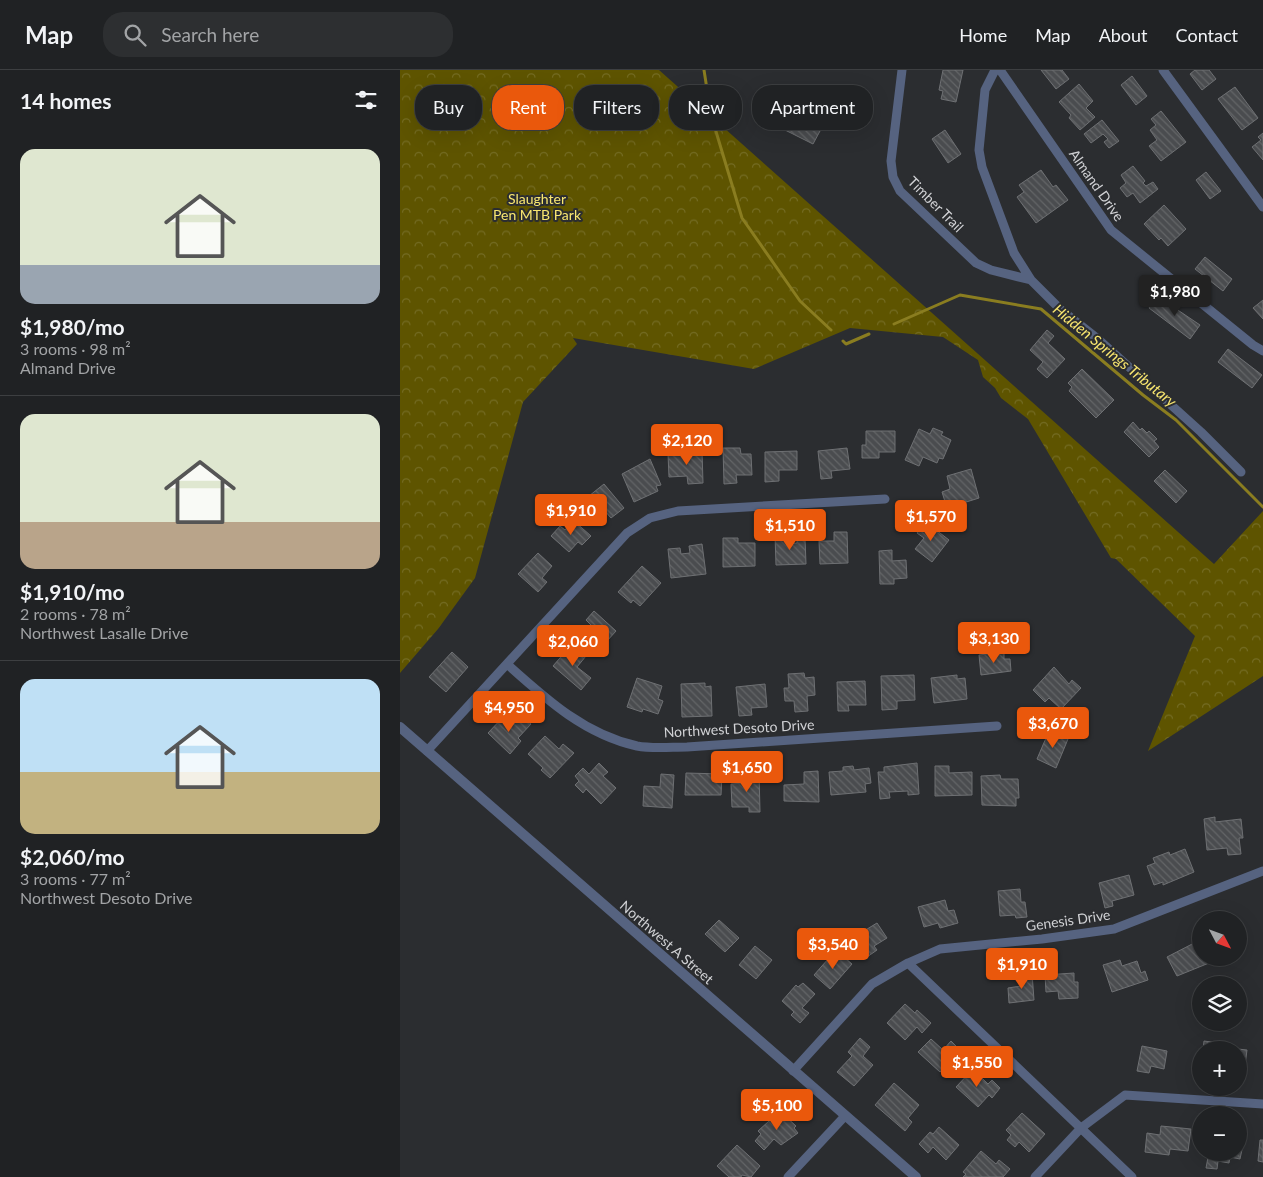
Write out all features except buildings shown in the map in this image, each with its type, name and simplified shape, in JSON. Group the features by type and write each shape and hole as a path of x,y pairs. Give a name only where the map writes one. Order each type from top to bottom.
{"street":[{"name":"Timber Trail","path":"902,70 891,162 893,177 900,191 976,263 991,270 1031,280"},
{"path":"995,70 985,90 979,150 982,167 1014,253 1031,280 1060,309 1098,339 1201,432 1241,472"},
{"name":"Almand Drive","path":"1000,70 1111,230 1253,346 1263,351"},
{"path":"1163,70 1263,207"},
{"path":"428,751 627,533 650,518 678,511 885,499"},
{"name":"Northwest Desoto Drive","path":"507,664 569,716 600,733 638,746 687,747 997,726"},
{"name":"Northwest A Street","path":"400,726 916,1177"},
{"name":"Genesis Drive","path":"793,1070 872,984 908,962 940,949 1042,939 1114,929 1263,871"},
{"path":"908,962 1132,1177"},
{"path":"1035,1177 1081,1128 1126,1095 1263,1104"},
{"path":"788,1177 845,1116"}],"green space":[{"name":"Slaughter Pen MTB Park","path":"400,70 659,70 676,85 669,85 669,130 726,130 1214,564 1263,511 1263,676 1148,751 1195,636 1116,559 1111,558 1028,419 1001,398 995,388 983,377 978,360 943,337 850,328 754,369 573,338 577,344 523,402 475,578 438,629 400,673"}],"waterway":[{"name":"Hidden Springs Tributary","path":"704,70 711,115 742,218 800,301 831,330"},
{"name":"Hidden Springs Tributary","path":"894,324 960,295 1041,309 1143,395 1176,420 1263,507"},
{"name":"Hidden Springs Tributary","path":"843,341 846,344 869,334"}]}
